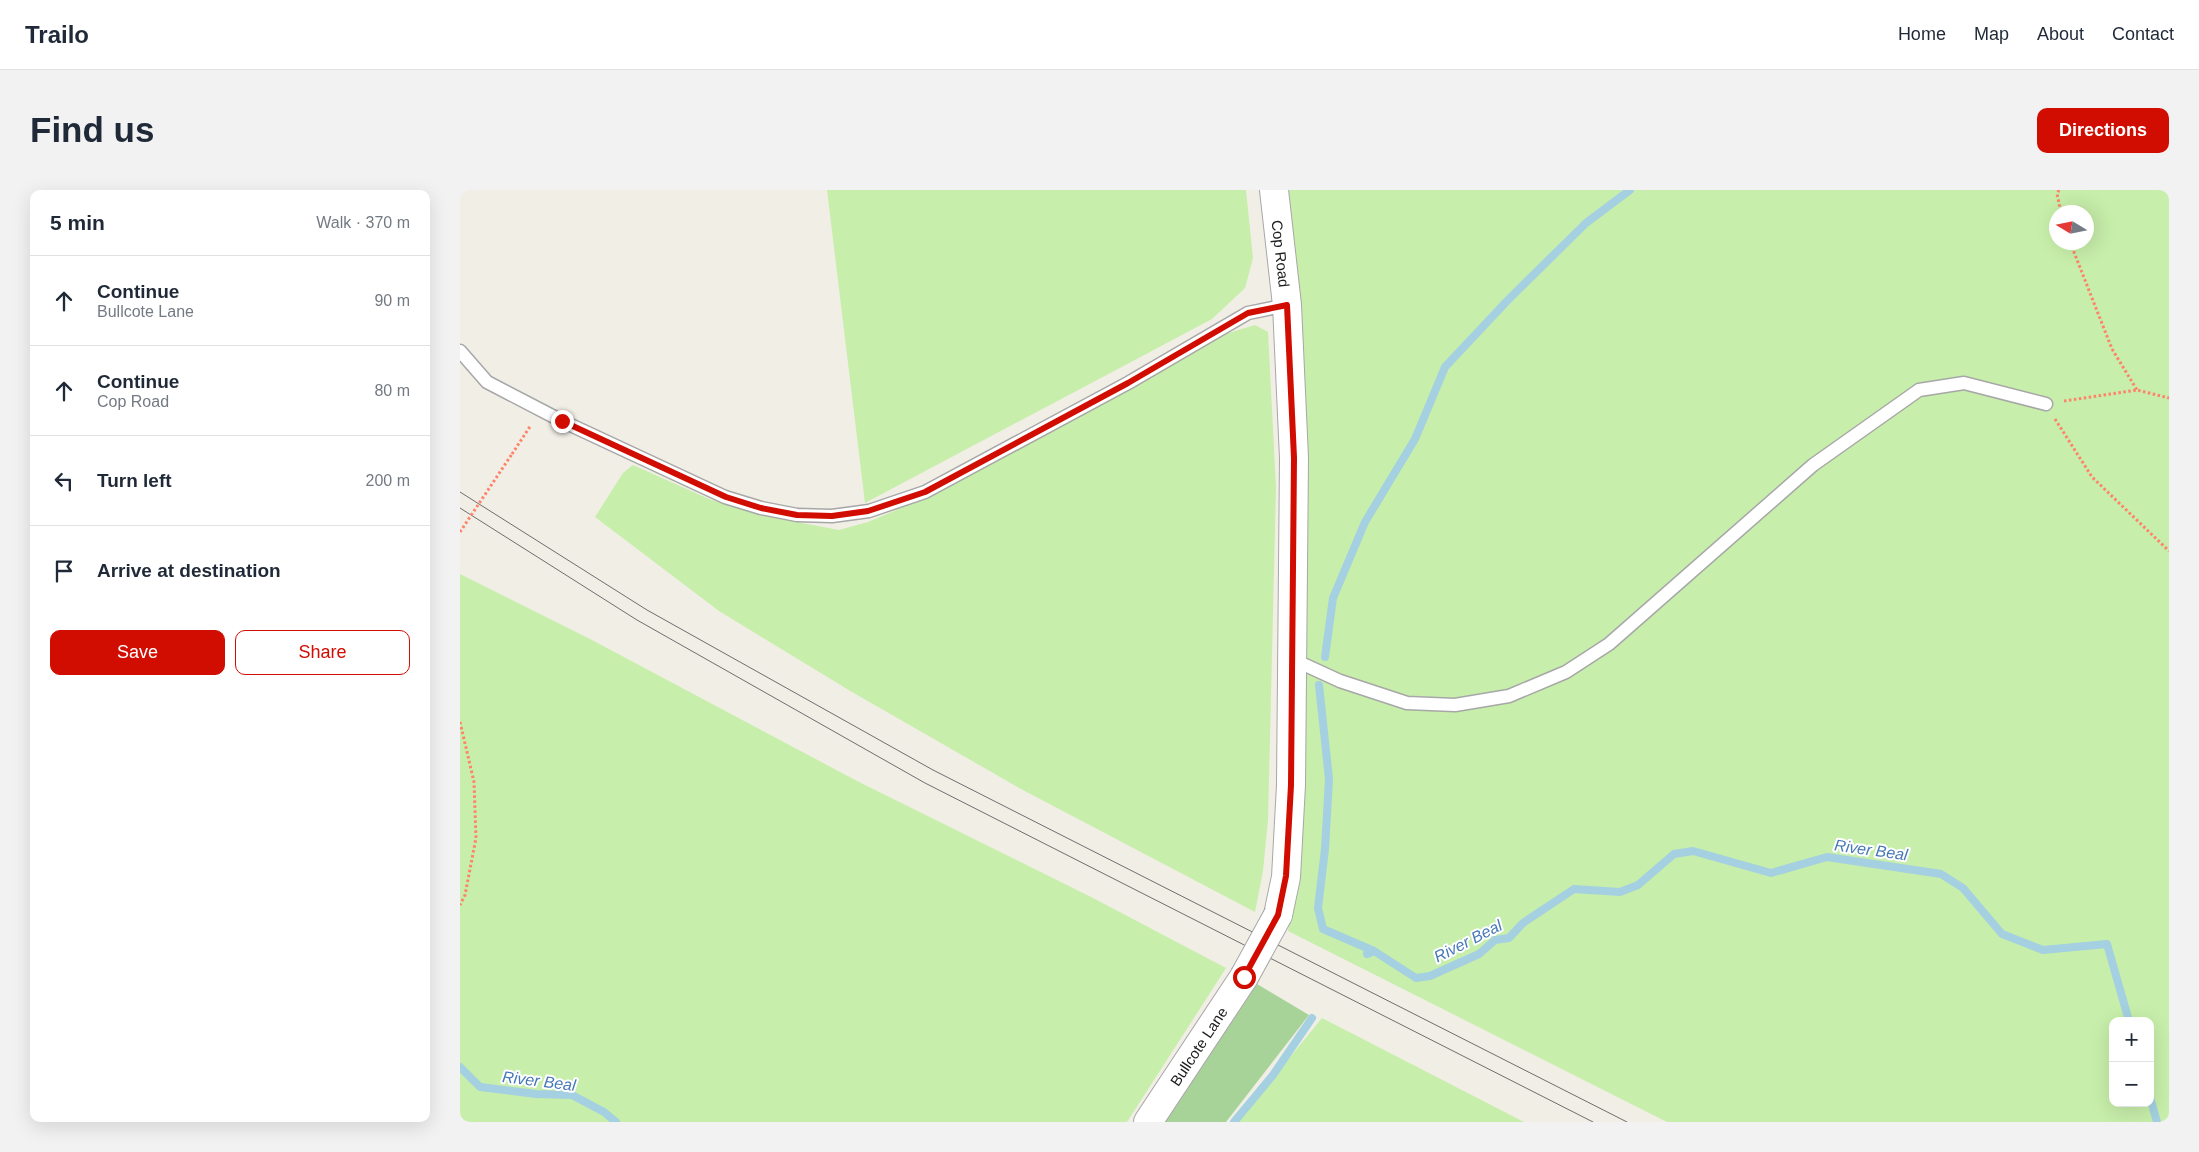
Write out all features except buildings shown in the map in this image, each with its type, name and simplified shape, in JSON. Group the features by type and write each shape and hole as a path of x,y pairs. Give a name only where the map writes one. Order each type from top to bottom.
{"street":[{"name":"Cop Road","path":"1274,190 1287,305 1294,458 1292,617"},
{"name":"Bullcote Lane","path":"1148,1122 1244,977 1278,915 1286,876 1291,785 1292,617"}],"lane":[{"path":"460,351 487,382 541,410 726,497 761,508 797,515 832,516 868,511 925,492 1128,383 1248,313 1287,305"},
{"path":"1292,659 1340,681 1407,703 1455,705 1509,696 1566,672 1609,644 1813,465 1919,390 1964,383 2046,404"}],"path":[{"path":"2059,205 2057,194 2060,190"},
{"path":"2073,250 2112,349 2136,390"},
{"path":"2169,398 2136,390 2046,404 2092,477 2169,551"},
{"path":"460,532 541,410"},
{"path":"460,722 474,782 476,838 465,895 460,905"}],"green space":[{"path":"827,190 1246,190 1253,258 1245,288 1212,319 865,503"},
{"path":"1285,190 2169,190 2169,1122 1667,1122 1288,931 1301,861"},
{"path":"1255,325 1268,332 1276,488 1268,820 1263,871 1255,912 1021,789 852,692 719,611 595,517 623,473 633,465 709,499 760,515 839,530 868,522 925,498 1219,336"},
{"path":"460,574 590,639 857,781 1093,898 1226,968 1127,1122 460,1122"},
{"path":"1257,984 1309,1015 1226,1122 1165,1122"},
{"path":"1322,1018 1524,1122 1237,1122"}],"waterway":[{"path":"1325,657 1333,598 1365,522 1415,439 1445,367 1507,301 1586,223 1630,190"},
{"path":"1319,685 1329,779 1325,849 1318,908 1323,929 1374,951"},
{"name":"River Beal","path":"1367,954 1374,951 1416,978 1430,976 1479,954 1495,940 1509,938 1523,923 1574,889 1620,892 1638,885 1674,854 1693,851 1771,873 1827,857 1941,874 1963,888 2002,934 2043,950 2107,944 2128,1017"},
{"name":"River Beal","path":"1234,1122 1273,1075 1312,1018"},
{"name":"River Beal","path":"460,1067 480,1087 536,1094 572,1095 604,1112 616,1122"},
{"name":"River Beal","path":"2153,1107 2157,1122"}],"tram line":[{"path":"460,492 647,610 933,770 1627,1122"},
{"path":"460,508 637,620 925,783 1593,1122"}],"route":[{"path":"562,421 726,497 761,508 797,515 832,516 868,511 925,492 1128,383 1248,313 1287,305 1294,458 1291,785 1286,876 1278,915 1244,977"}]}
